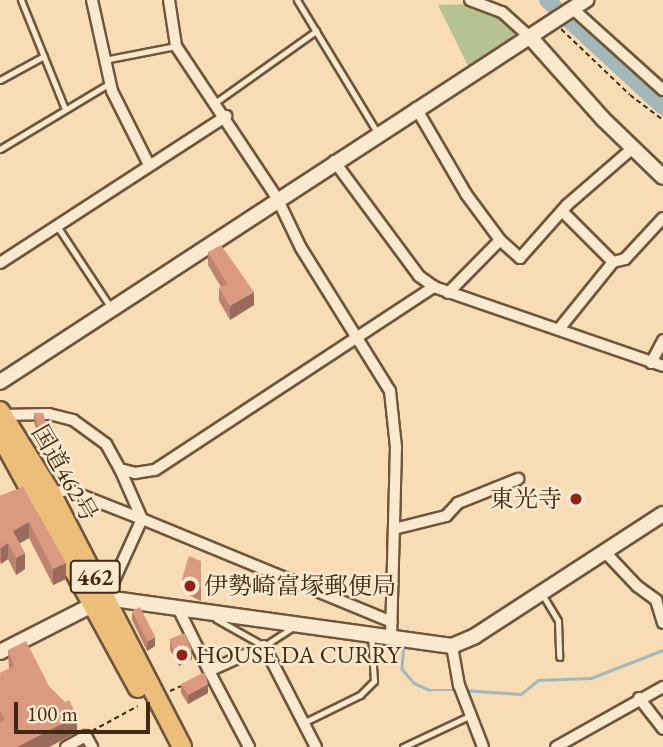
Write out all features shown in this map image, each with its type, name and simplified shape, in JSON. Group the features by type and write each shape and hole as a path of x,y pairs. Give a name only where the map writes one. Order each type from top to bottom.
{"highway":[{"name":"国道462号","path":"2,413 51,493 169,747"},
{"name":"国道462号","path":"0,436 100,601 182,747"}],"street":[{"path":"92,0 110,83 148,163"},
{"path":"169,0 176,46 226,116 277,198 301,248 390,391 397,447 392,628"},
{"path":"470,0 502,12 530,37 663,177"},
{"path":"0,382 377,132 530,37 569,6 586,0"},
{"path":"569,6 663,90"},
{"path":"416,108 466,194 500,240 520,258 562,211 634,147"},
{"path":"0,262 148,163 226,116"},
{"path":"334,161 419,276 434,288 559,329 609,351 663,366"},
{"path":"562,211 613,262"},
{"path":"559,329 613,262 625,259 663,218"},
{"path":"449,293 500,240"},
{"path":"120,469 135,473 155,470 434,288"},
{"path":"651,363 663,340"},
{"path":"2,413 49,414 73,420 106,444 120,469 141,522 100,601"},
{"path":"394,528 446,516 458,503 518,479"},
{"path":"51,493 68,490 392,628 427,646 452,646 475,636 540,591 663,514"},
{"path":"604,551 637,586 656,600 663,623"},
{"path":"1,648 100,601 177,606 370,632 392,628"},
{"path":"177,606 249,747"},
{"path":"209,671 264,646 316,747"},
{"path":"452,646 469,716 483,747"},
{"path":"556,747 639,698 663,687"},
{"path":"639,698 663,729"},
{"path":"66,747 86,736 92,747"}],"lane":[{"path":"21,0 65,109"},
{"path":"297,0 377,132"},
{"path":"216,102 316,31"},
{"path":"104,60 176,46"},
{"path":"0,80 44,56"},
{"path":"0,149 110,83"},
{"path":"57,226 111,309"},
{"path":"540,591 558,621 559,657"},
{"path":"206,610 264,646 301,623"},
{"path":"303,723 360,695 374,681 370,632"},
{"path":"403,747 469,716"}],"path":[{"path":"554,20 630,95 663,120"},
{"path":"163,695 184,684"},
{"path":"86,736 138,706"}],"green space":[{"path":"473,4 500,13 524,36 470,70 438,5"}],"building":[{"path":"221,245 254,292 230,306 219,288 227,284 208,252"},
{"path":"34,413 43,413 48,430 39,429"},
{"path":"23,487 66,563 53,569 29,522 13,531 25,553 16,558 8,543 1,548 0,496"},
{"path":"189,556 201,561 201,588 182,579"},
{"path":"140,607 155,637 147,641 132,611"},
{"path":"185,633 192,650 176,656 169,639"},
{"path":"26,641 49,686 65,702 69,700 77,716 17,747 0,747 0,722 5,719 0,711 0,673 14,666 8,650"},
{"path":"205,672 208,684 188,695 181,684"}],"waterway":[{"path":"547,0 663,107"},
{"path":"404,645 402,669 414,683 430,690 457,690"},
{"path":"463,690 521,694 538,680 591,678 663,650"}],"place":[{"name":"東光寺","path":"576,499"},
{"name":"伊勢崎富塚郵便局","path":"190,586"},
{"name":"HOUSE DA CURRY","path":"182,655"}]}
